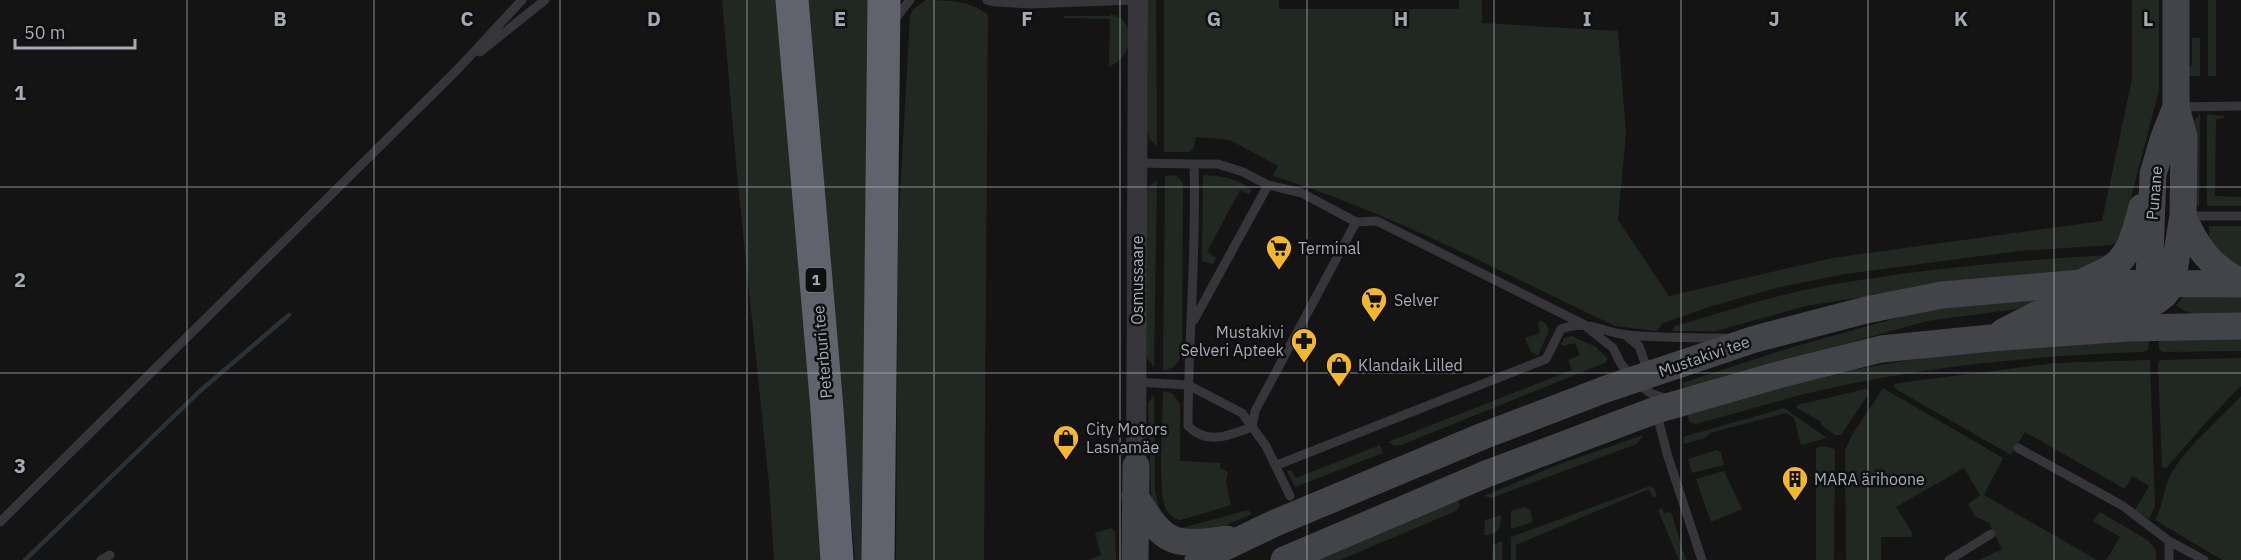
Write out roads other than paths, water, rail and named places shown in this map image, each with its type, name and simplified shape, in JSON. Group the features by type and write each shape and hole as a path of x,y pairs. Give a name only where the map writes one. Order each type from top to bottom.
{"highway":[{"name":"Peterburi tee","path":"792,0 827,409 837,560"},
{"path":"879,558 884,0"}],"main road":[{"name":"Punane","path":"2159,288 2183,216 2184,137 2176,107 2176,0"},
{"name":"Punane","path":"2159,288 2152,174 2176,107"},
{"path":"2081,283 2113,267 2124,255 2134,235 2152,174"},
{"path":"2183,216 2201,252 2220,271 2241,283"},
{"name":"Mustakivi tee","path":"1284,560 1485,474 1649,387 1755,339 1866,310 1941,295 2081,283 2159,288 2241,283"},
{"path":"1991,338 2038,314 2159,288 2165,309 2190,326"},
{"name":"Mustakivi tee","path":"1198,560 1246,537 1289,509 1606,389 1778,375 1881,349 1991,338 2190,326 2241,326"},
{"path":"827,409 843,501 847,560"},
{"name":"Osmussaare","path":"1134,558 1136,466"},
{"path":"1135,495 1154,524 1167,537 1181,543 1246,537"}],"street":[{"name":"Osmussaare","path":"1136,466 1137,0"}],"lane":[{"path":"0,522 457,70 522,0"},
{"path":"457,70 544,0"},
{"path":"882,80 892,26 898,14 910,0"},
{"path":"987,0 996,2 1137,0"},
{"path":"2176,107 2241,106"},
{"path":"1137,163 1218,164 1243,172 1268,185 1302,193 1356,222 1377,221 1583,324 1625,335 1755,339"},
{"path":"1194,164 1193,322 1188,385 1188,426 1197,435 1213,438 1227,436 1252,427"},
{"path":"1193,322 1268,185"},
{"path":"2183,216 2241,216"},
{"path":"1252,427 1255,411 1356,222"},
{"path":"1583,324 1613,348 1649,387"},
{"path":"1276,465 1546,359 1561,329 1583,324"},
{"path":"1625,335 1639,346 1668,457 1702,560"},
{"path":"1136,382 1188,385 1242,413 1266,446 1276,465 1289,509"},
{"path":"2018,448 2123,506 2169,541 2204,560"},
{"path":"1949,560 1991,534"},
{"path":"2169,541 2169,560"}],"waterway":[{"path":"25,560 201,390 289,315"}],"place":[{"name":"Terminal","path":"1279,271"},
{"name":"Selver","path":"1374,323"},
{"name":"Mustakivi Selveri Apteek","path":"1304,364"},
{"name":"Klandaik Lilled","path":"1339,388"},
{"name":"City Motors Lasnamäe","path":"1066,461"},
{"name":"MARA ärihoone","path":"1795,502"}]}
